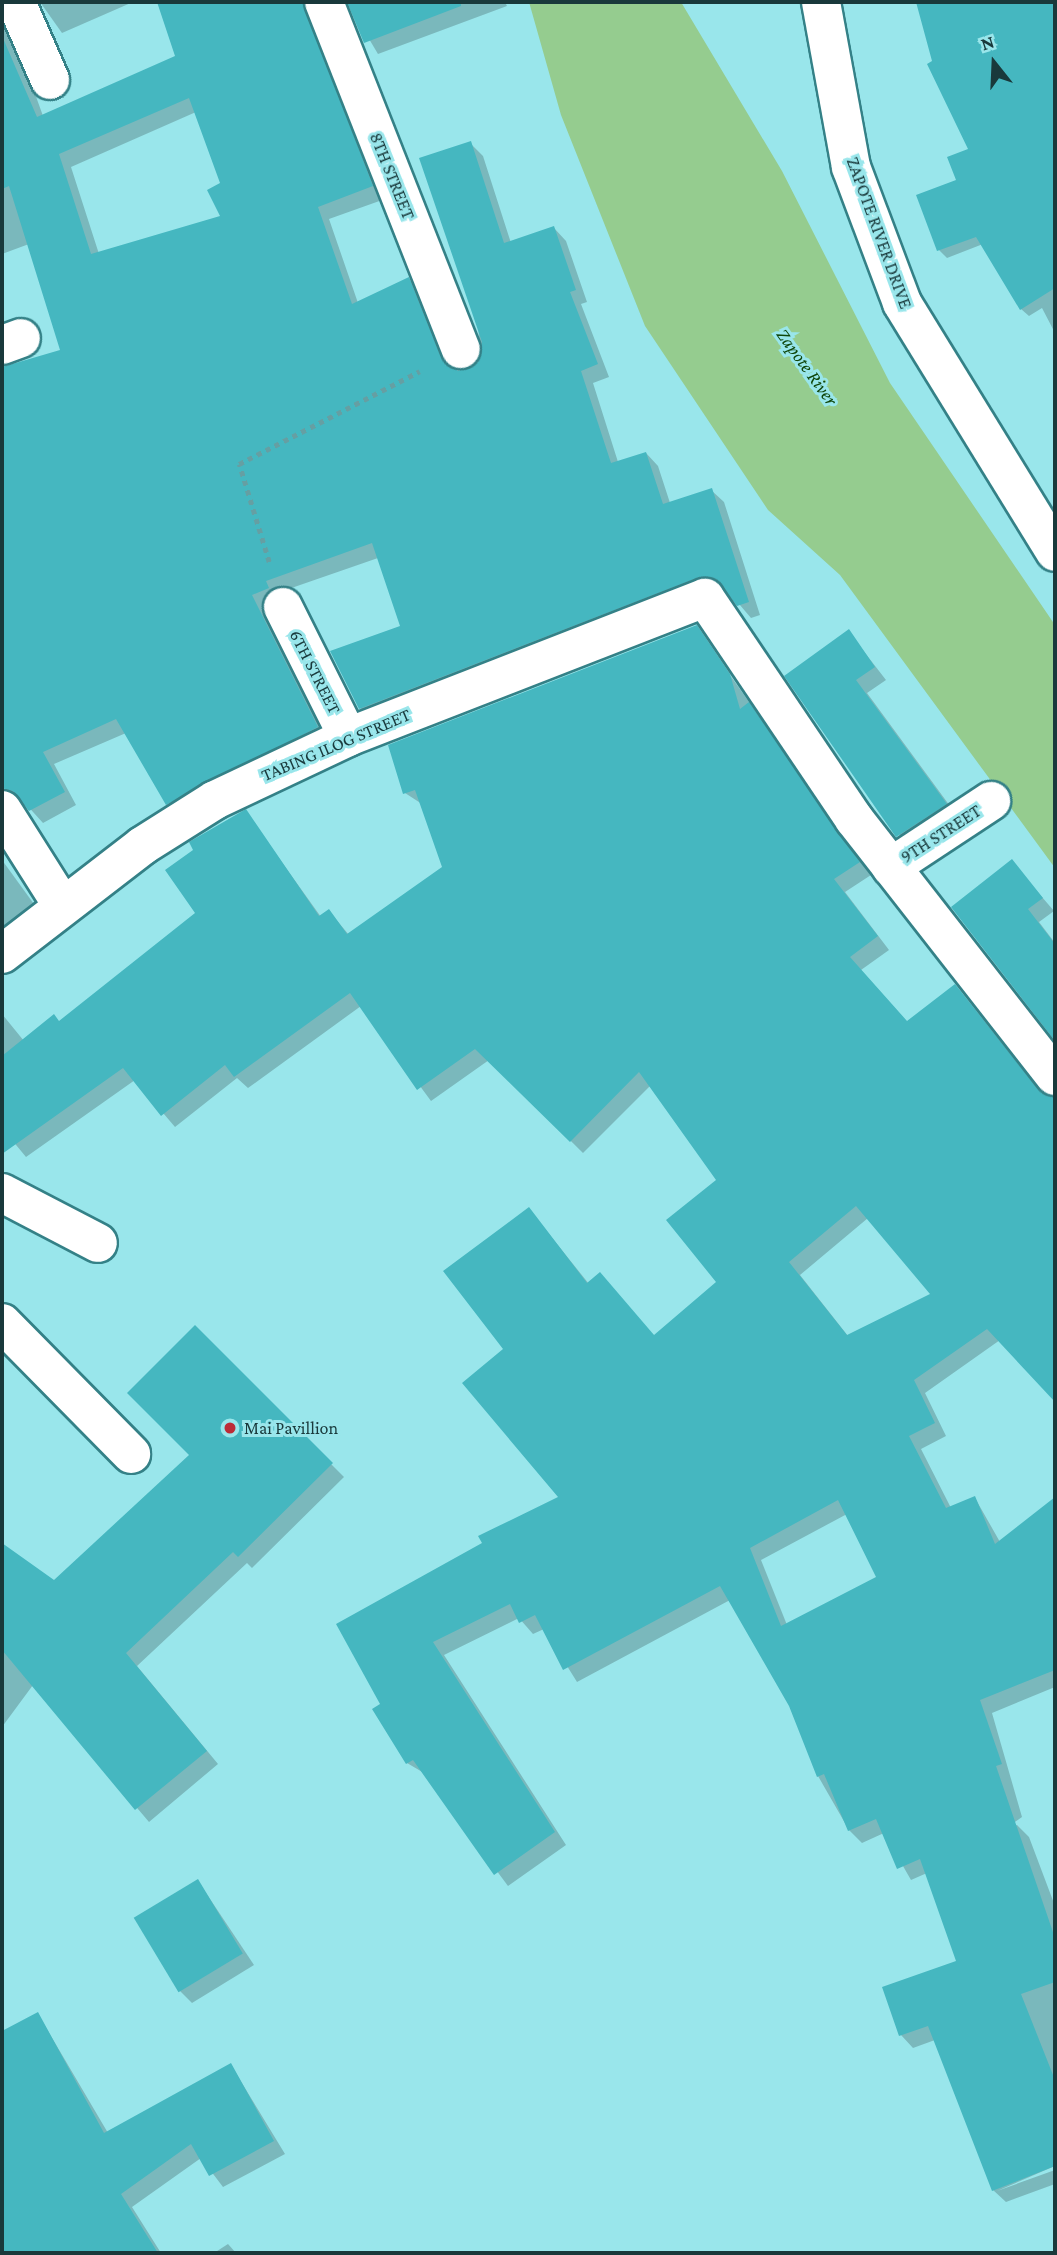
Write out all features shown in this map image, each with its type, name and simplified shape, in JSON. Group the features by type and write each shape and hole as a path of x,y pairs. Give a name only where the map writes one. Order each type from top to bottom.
{"street":[{"path":"16,2 50,80"},
{"name":"8TH STREET","path":"324,2 461,349"},
{"name":"ZAPOTE RIVER DRIVE","path":"821,2 851,167 902,303 1055,552"},
{"name":"TABING ILOG STREET","path":"2,954 62,905 215,800 348,737 705,598 891,867"},
{"name":"6TH STREET","path":"283,607 348,737"},
{"name":"9TH STREET","path":"891,867 992,801"},
{"path":"2,810 62,905"},
{"path":"891,867 1055,1076"},
{"path":"2,1193 98,1243"},
{"path":"2,1323 131,1454"}],"path":[{"path":"283,607 239,464 461,349"}],"water":[{"name":"Zapote River","path":"529,2 681,2 782,171 890,383 1055,625 1055,868 840,575 768,510 645,326 561,115"}],"building":[{"path":"157,2 303,2 373,186 318,207 352,304 409,277 441,357 458,371 478,362 482,342 419,158 471,141 504,243 554,226 576,290 570,292 598,364 581,371 611,463 646,452 663,504 712,488 749,602 737,606 716,579 697,578 359,709 330,651 400,626 372,543 266,581 269,588 252,595 318,727 166,805 116,719 43,752 65,792 29,811 13,791 2,788 2,367 60,350 9,186 2,189 2,36 37,117 175,56","holes":["189,98 220,183 207,190 220,216 91,254 59,154"]},
{"path":"347,2 461,2 461,6 364,43"},
{"path":"916,2 1055,2 1055,288 1020,310 976,237 937,251 916,195 956,180 947,157 968,149 927,64 932,61"},
{"path":"697,625 730,674 740,709 749,702 860,862 834,879 878,936 850,957 907,1021 955,984 1038,1089 1055,1097 1055,1402 987,1329 914,1380 935,1423 909,1436 946,1508 975,1496 995,1544 1055,1497 1055,1670 980,1700 1002,1764 996,1766 1055,1938 1055,1982 1021,1994 1055,2080 1055,2166 992,2191 928,2026 899,2036 882,1987 956,1961 920,1859 897,1869 876,1819 848,1831 824,1774 817,1777 789,1706 720,1586 563,1670 535,1615 519,1623 510,1604 433,1642 555,1832 494,1875 413,1760 406,1764 372,1709 380,1704 336,1624 482,1543 478,1536 558,1497 462,1383 503,1349 443,1271 529,1207 587,1283 600,1272 654,1335 716,1282 666,1220 716,1180 639,1072 570,1142 475,1049 417,1090 350,993 234,1077 225,1065 161,1116 123,1068 2,1154 2,1056 54,1014 59,1021 195,913 165,870 193,850 189,842 246,809 319,916 329,909 347,934 442,867 415,790 403,794 388,745","holes":["856,1206 930,1294 847,1335 789,1262","838,1500 876,1577 781,1626 750,1548"]},
{"path":"849,629 875,667 856,680 947,804 896,837 784,676"},
{"path":"1012,859 1043,898 1028,909 1055,944 1055,1041 951,907"},
{"path":"195,1325 333,1463 238,1557 233,1552 126,1653 207,1751 135,1810 2,1650 2,1543 54,1580 189,1455 127,1393"},
{"path":"198,1879 243,1954 179,1992 134,1918"},
{"path":"38,2012 104,2133 231,2063 274,2141 209,2176 191,2144 121,2194 158,2253 2,2253 2,2031"}],"place":[{"name":"Mai Pavillion","path":"230,1428"}]}
